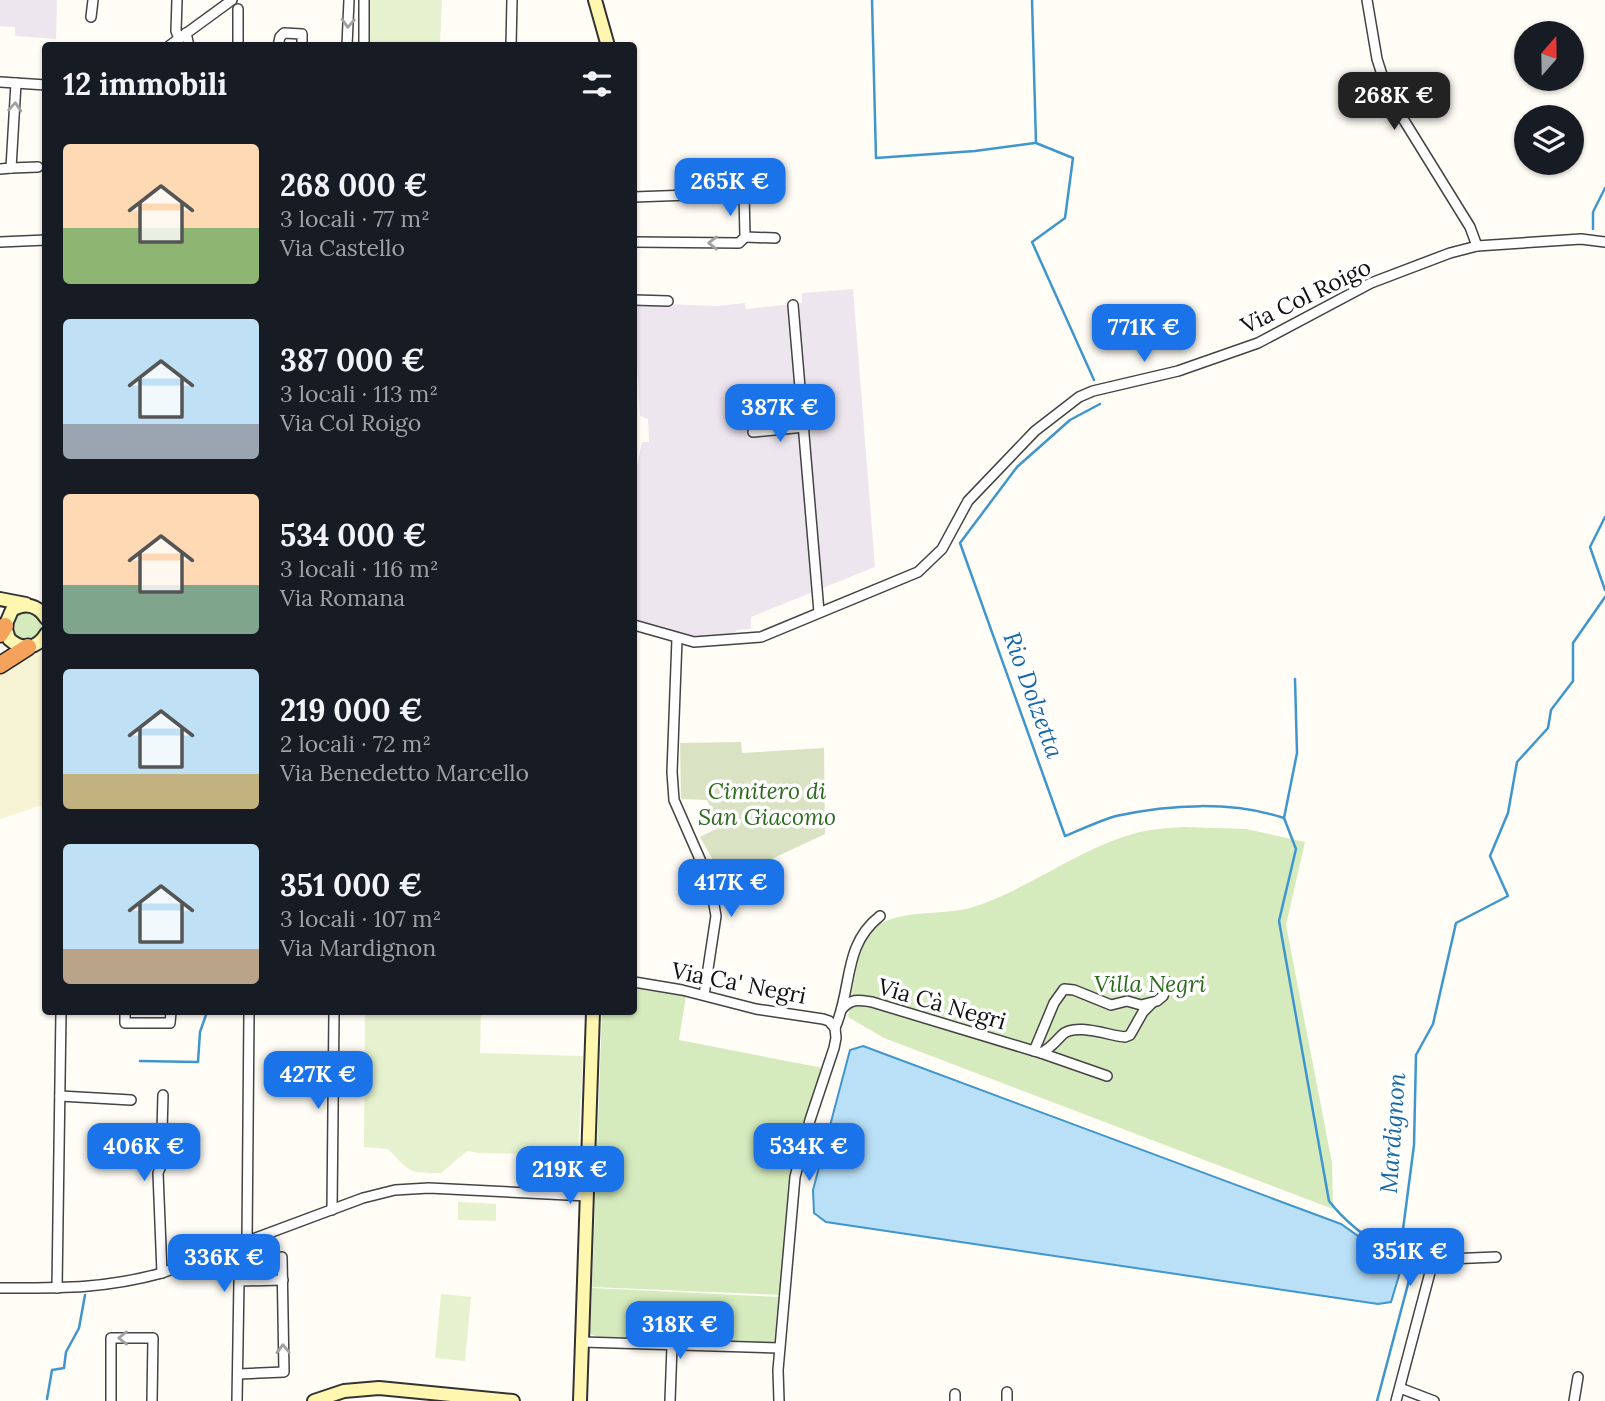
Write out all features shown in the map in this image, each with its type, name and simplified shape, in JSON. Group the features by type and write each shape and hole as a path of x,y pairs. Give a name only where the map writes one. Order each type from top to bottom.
{"highway":[{"path":"0,653 21,646"},
{"path":"0,665 21,646"}],"main road":[{"path":"595,0 607,42"},
{"path":"0,599 29,605 42,613"},
{"path":"29,605 17,607 3,620 6,633 21,646 42,640"},
{"path":"580,1401 593,1015"},
{"path":"314,1401 390,1388 434,1397 513,1401"}],"street":[{"path":"91,17 93,0"},
{"path":"177,0 176,31 186,42"},
{"path":"174,42 232,0"},
{"path":"347,42 349,0"},
{"path":"364,42 365,0"},
{"path":"511,42 512,0"},
{"path":"1367,0 1377,60 1385,84 1397,109 1470,227 1476,246"},
{"path":"238,42 239,9"},
{"path":"278,42 284,33 302,34 302,42"},
{"path":"0,82 42,85"},
{"path":"10,169 16,83"},
{"path":"0,169 38,167"},
{"path":"637,197 744,193 745,237 739,243 637,242"},
{"path":"745,237 775,238"},
{"name":"Via Col Roigo","path":"637,626 694,642 761,637 918,572 942,549 968,501 1035,431 1079,397 1093,391 1178,371 1258,343 1371,283 1450,253 1476,246 1581,239 1605,242"},
{"path":"0,242 42,240"},
{"path":"637,300 668,301"},
{"path":"793,305 819,612"},
{"path":"753,432 804,427"},
{"path":"677,639 672,772 674,800 710,882 716,909 704,995"},
{"name":"Via Cà Negri","path":"779,1401 779,1348 795,1177 810,1120 834,1048 835,1028 857,942 866,927 880,916"},
{"path":"1038,1052 1052,1048 1068,1031 1088,1030 1125,1037 1130,1035 1143,1012 1163,996 1168,982"},
{"name":"Via Ca' Negri","path":"637,983 704,995 742,1007 823,1019 835,1028"},
{"path":"1038,1052 1054,1003 1064,989 1074,990 1111,1006 1127,1001 1141,1005 1152,1003"},
{"name":"Via Cà Negri","path":"842,1009 856,1000 873,1002 1107,1076"},
{"path":"57,1288 61,1015"},
{"path":"125,1015 125,1023 170,1023 171,1015"},
{"path":"247,1241 249,1015"},
{"path":"332,1210 334,1015"},
{"path":"162,1273 158,1173 161,1166 163,1095"},
{"path":"60,1096 131,1100"},
{"path":"0,1288 97,1287 130,1282 162,1273 374,1195 405,1189 587,1196"},
{"path":"239,1374 284,1373 282,1257"},
{"path":"1395,1401 1432,1265 1448,1259 1496,1257"},
{"path":"237,1401 239,1282 283,1280"},
{"path":"111,1401 111,1338 153,1338 152,1401"},
{"path":"582,1342 779,1348"},
{"path":"670,1401 672,1346"},
{"path":"1574,1401 1578,1377"},
{"path":"1400,1388 1434,1401"}],"shaded area":[{"path":"0,0 57,0 56,39 15,36 15,27 0,26"},
{"path":"853,289 875,567 751,617 751,629 737,630 731,636 690,637 637,620 637,466 642,442 649,442 648,419 640,416 637,303 717,306 745,303 746,309 802,303 802,293"},
{"path":"42,649 42,805 0,819 0,668 25,654"}],"green space":[{"path":"366,0 442,0 440,42 365,42"},
{"path":"27,612 37,616 41,626 37,636 27,640 17,636 13,626 17,616"},
{"name":"Cimitero di San Giacomo","path":"741,742 742,753 824,748 825,834 725,881 700,837 720,827 707,800 681,799 680,743"},
{"name":"Villa Negri","path":"1183,827 1246,829 1305,842 1286,925 1332,1163 1333,1209 884,1038 848,1017 862,947 872,930 882,923 906,915 970,908 1013,891 1118,839 1145,831"},
{"path":"637,986 685,994 679,1040 823,1068 795,1155 781,1295 592,1287 602,1015 637,1015"},
{"path":"365,1015 481,1015 480,1053 583,1056 578,1155 467,1151 441,1173 430,1173 411,1170 388,1149 364,1147"},
{"path":"458,1202 496,1204 496,1221 458,1220"},
{"path":"592,1288 780,1297 776,1342 771,1344 597,1338 590,1334"},
{"path":"441,1294 471,1297 465,1361 435,1358"}],"water":[{"path":"863,1046 1341,1224 1401,1269 1391,1302 1378,1304 826,1222 814,1213 813,1190 850,1050"}],"waterway":[{"name":"Rio Dolzetta","path":"872,0 876,158 975,151 1035,143"},
{"name":"Rio Dolzetta","path":"1032,0 1036,143 1073,158 1065,218 1032,242 1094,380"},
{"name":"Mardignon","path":"1593,229 1593,212 1605,188"},
{"name":"Rio Dolzetta","path":"1100,404 1070,420 1017,467 960,543 1065,836 1116,816 1179,807 1243,809 1284,818 1296,849 1279,921 1329,1201 1358,1230 1412,1269 1377,1401"},
{"name":"Mardignon","path":"1605,517 1590,547 1605,590"},
{"name":"Mardignon","path":"1399,1260 1414,1145 1416,1055 1433,1024 1456,923 1508,896 1490,856 1508,813 1517,762 1548,728 1551,710 1573,681 1573,643 1605,597"},
{"name":"Rio Dolzetta","path":"1284,818 1297,753 1295,679"},
{"path":"140,1061 198,1062 200,1032 206,1015"},
{"path":"47,1399 52,1370 64,1368 66,1352 79,1328 85,1295"}]}
